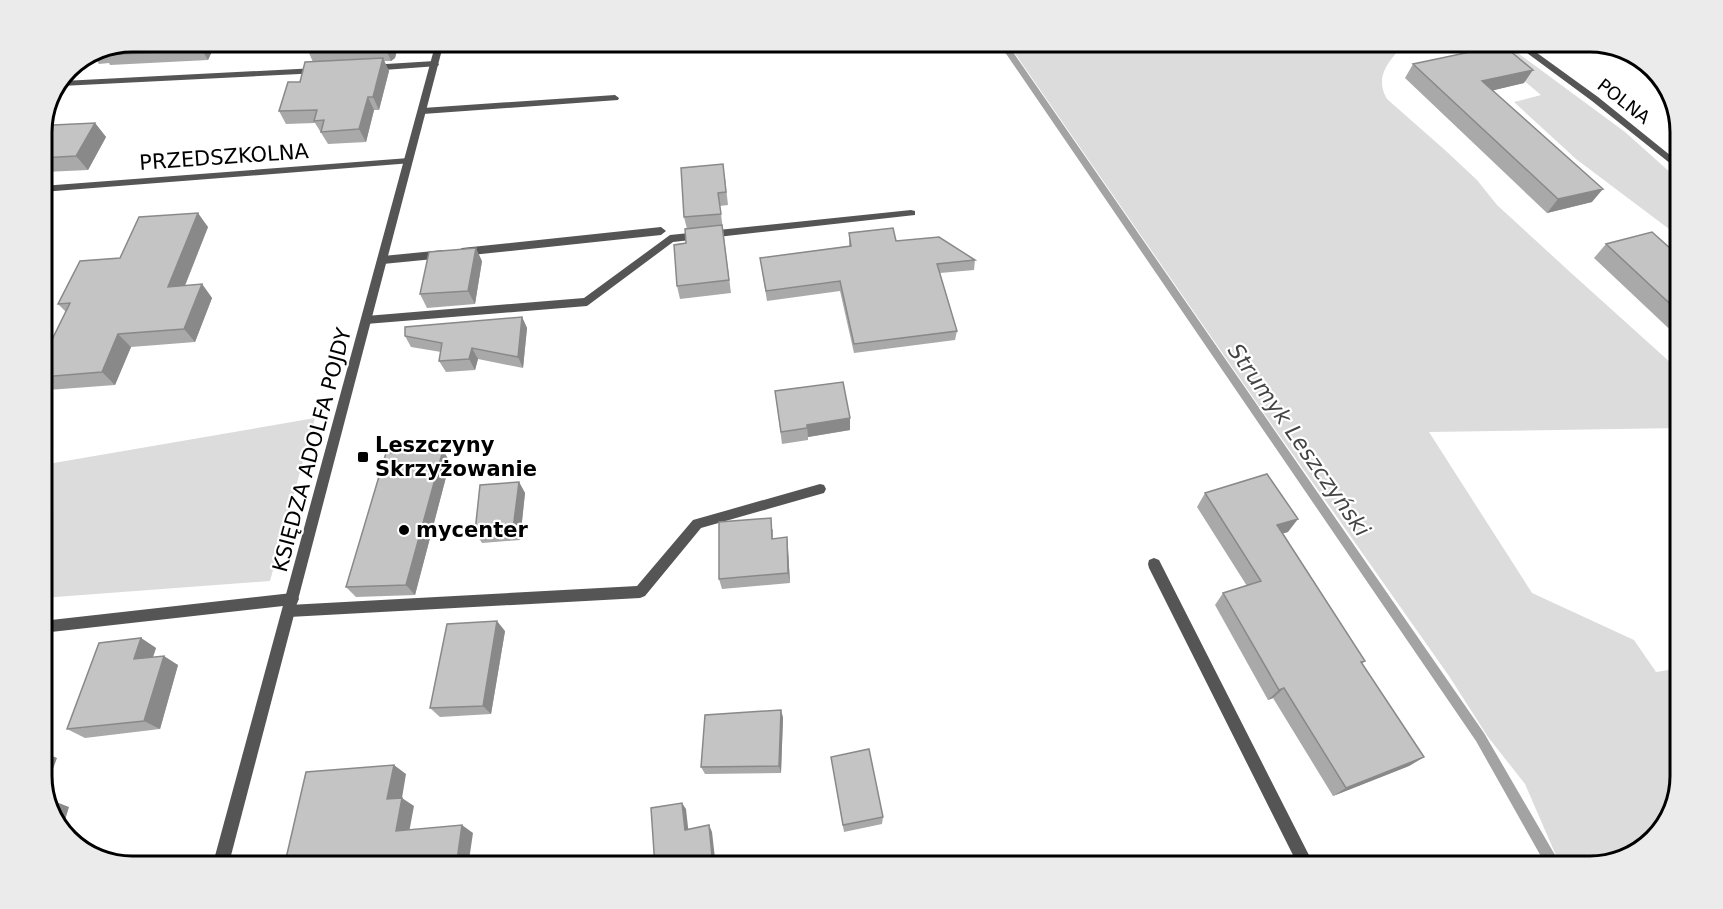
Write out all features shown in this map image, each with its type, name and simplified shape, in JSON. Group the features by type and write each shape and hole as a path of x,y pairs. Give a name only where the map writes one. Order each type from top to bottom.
{"street":[{"name":"KSIĘDZA ADOLFA POJDY","path":"223,856 438,52"},
{"name":"POLNA","path":"1530,52 1595,99 1670,160"},
{"path":"357,68 435,64"},
{"path":"69,84 333,70"},
{"path":"423,111 615,98"},
{"name":"PRZEDSZKOLNA","path":"53,188 409,161"},
{"path":"366,320 587,302 670,239 911,213"},
{"path":"383,260 661,231"},
{"path":"53,626 290,605 640,592 697,524 820,489"},
{"path":"1154,564 1301,856"}],"shaded area":[{"path":"1014,52 1397,52 1383,75 1383,91 1387,99 1477,180 1497,205 1670,362 1670,428 1429,432 1532,593 1634,640 1656,672 1670,670 1669,792 1657,821 1643,837 1630,846 1611,854 1556,856 1525,784 1488,737 1449,676"},
{"path":"1489,52 1517,52 1625,132 1670,172 1670,230 1576,159 1514,102 1541,95"},
{"path":"315,418 270,581 53,597 53,463"}],"building":[{"path":"133,52 162,52 117,54"},
{"path":"1470,52 1511,52 1533,70 1482,81 1603,189 1558,199 1413,64"},
{"path":"383,58 373,97 368,97 359,129 321,132 324,120 314,121 317,110 279,111 288,82 300,82 305,62"},
{"path":"95,123 76,156 53,157 53,125"},
{"path":"723,164 726,192 718,193 721,214 684,217 681,168"},
{"path":"198,213 168,287 202,284 184,329 118,334 102,372 53,376 53,338 70,303 58,304 80,261 120,258 139,217"},
{"path":"722,225 729,280 677,286 674,245 686,243 685,229"},
{"path":"893,228 896,241 939,237 975,260 937,264 957,331 854,344 840,281 766,291 760,258 851,246 849,233"},
{"path":"1652,232 1670,248 1670,304 1606,244"},
{"path":"476,248 468,291 420,294 429,252"},
{"path":"522,317 518,357 472,348 469,359 439,361 442,343 405,336 405,327"},
{"path":"843,382 850,418 781,432 775,391"},
{"name":"mycenter","path":"443,450 406,585 346,587 386,453"},
{"path":"1267,474 1298,519 1277,525 1365,661 1361,662 1424,757 1346,788 1284,688 1279,690 1223,593 1261,581 1205,493"},
{"path":"519,482 513,529 475,532 480,485"},
{"path":"771,518 772,539 787,537 788,573 719,579 719,522"},
{"path":"497,621 483,706 430,708 447,624"},
{"path":"141,638 134,659 164,656 144,721 67,729 99,643"},
{"path":"781,710 779,766 701,767 705,715"},
{"path":"869,749 883,817 843,825 831,757"},
{"path":"394,765 387,799 402,798 396,831 462,825 458,856 287,856 306,772"},
{"path":"682,803 685,830 709,825 712,856 654,856 651,808"}],"waterway":[{"name":"Strumyk Leszczyński","path":"1009,52 1480,737 1549,856"}],"place":[{"name":"Leszczyny Skrzyżowanie","path":"363,457"},
{"name":"mycenter","path":"404,530"}]}
